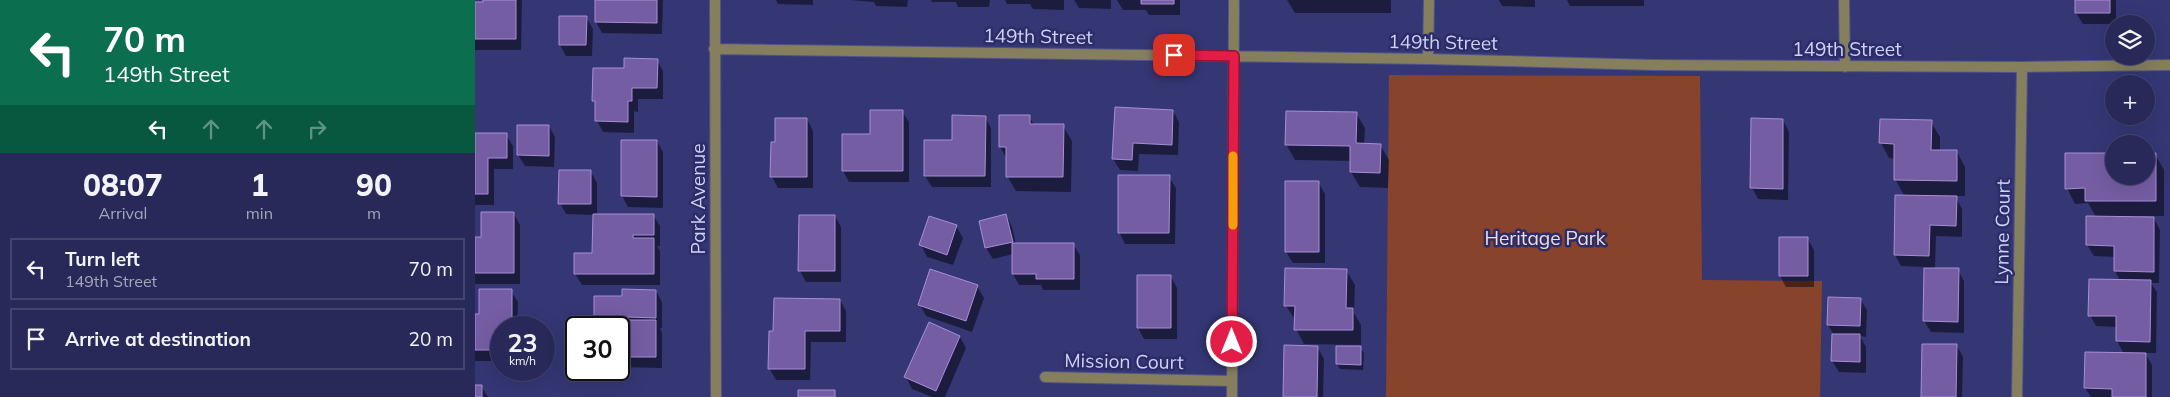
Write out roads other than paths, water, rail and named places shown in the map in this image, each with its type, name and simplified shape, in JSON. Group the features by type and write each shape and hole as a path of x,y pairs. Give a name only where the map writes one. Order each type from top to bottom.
{"street":[{"name":"Park Avenue","path":"715,0 716,397"},
{"path":"1232,397 1234,0"},
{"path":"1427,59 1429,0"},
{"path":"1844,0 1845,66"},
{"name":"149th Street","path":"715,48 1427,59 1654,66 2022,67 2170,65"},
{"name":"Lynne Court","path":"2017,397 2022,67"},
{"name":"Mission Court","path":"1045,377 1232,381"}],"park label":[{"name":"Heritage Park","path":"1545,238"}]}
